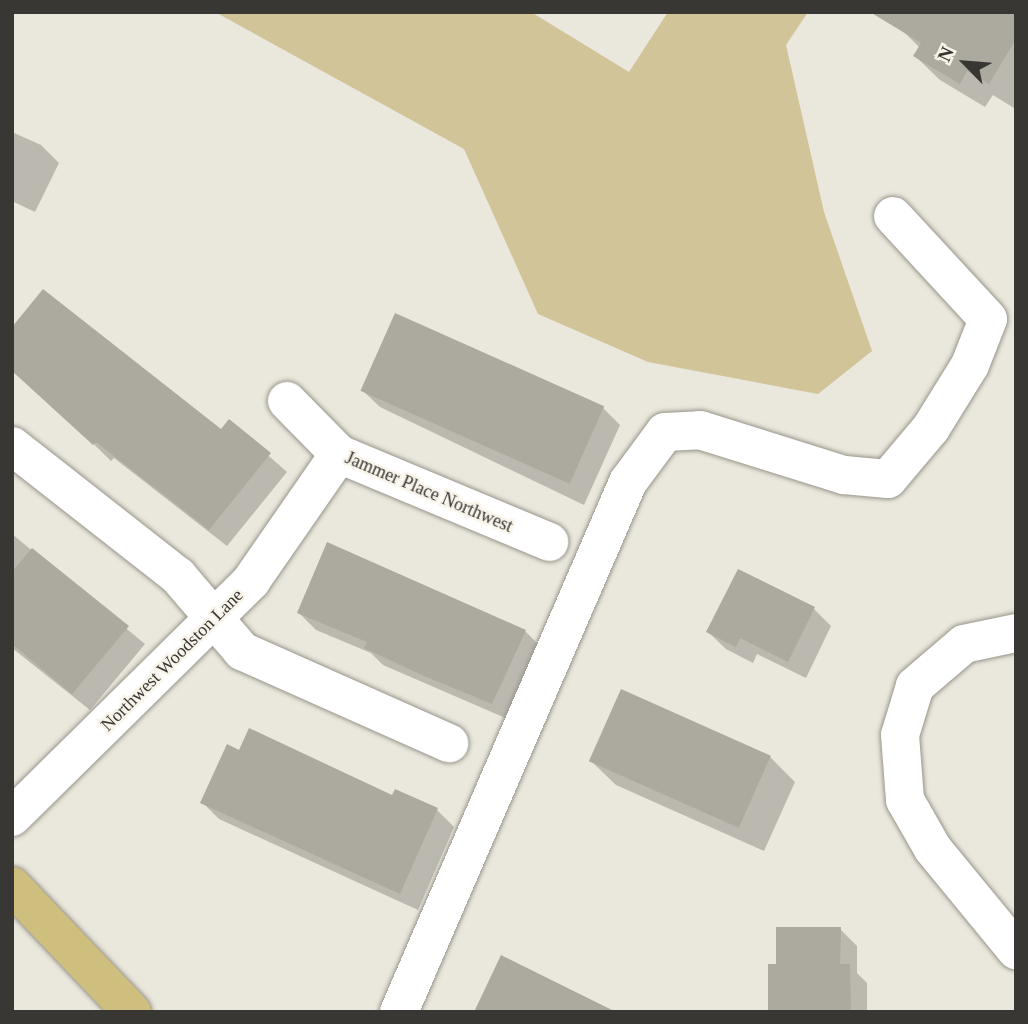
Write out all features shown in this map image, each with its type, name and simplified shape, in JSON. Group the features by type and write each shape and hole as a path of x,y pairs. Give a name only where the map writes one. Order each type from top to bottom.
{"main road":[{"path":"12,886 132,1012"}],"street":[{"path":"399,1012 628,482 665,432 700,430 844,475 888,478 931,428 970,365 988,319 892,216"},
{"name":"Jammer Place Northwest","path":"287,401 339,454 549,542"},
{"path":"12,446 178,576 242,651 449,743"},
{"name":"Northwest Woodston Lane","path":"12,817 215,621 251,581 339,454"},
{"path":"1016,633 964,644 915,686 900,735 905,800 933,849 1016,950"}],"shaded area":[{"path":"215,12 531,12 629,72 668,12 808,12 786,45 824,212 872,351 818,394 648,362 538,314 464,149"}],"building":[{"path":"870,12 1016,12 1016,39 989,84 967,71 960,84 913,56 921,43"},
{"path":"43,289 221,429 229,419 271,453 209,530 96,442 93,445 12,371 12,327"},
{"path":"395,313 604,406 570,484 360,391"},
{"path":"327,542 526,630 492,704 364,648 367,642 297,613"},
{"path":"32,548 129,626 72,694 12,644 12,572"},
{"path":"738,569 815,607 788,662 740,638 736,647 706,632"},
{"path":"621,689 771,756 739,828 589,761"},
{"path":"249,728 392,795 395,789 438,808 400,894 200,803 227,744 239,750"},
{"path":"776,927 841,927 840,964 850,964 851,1012 768,1012 768,964 776,964"},
{"path":"501,955 616,1012 474,1012"}]}
